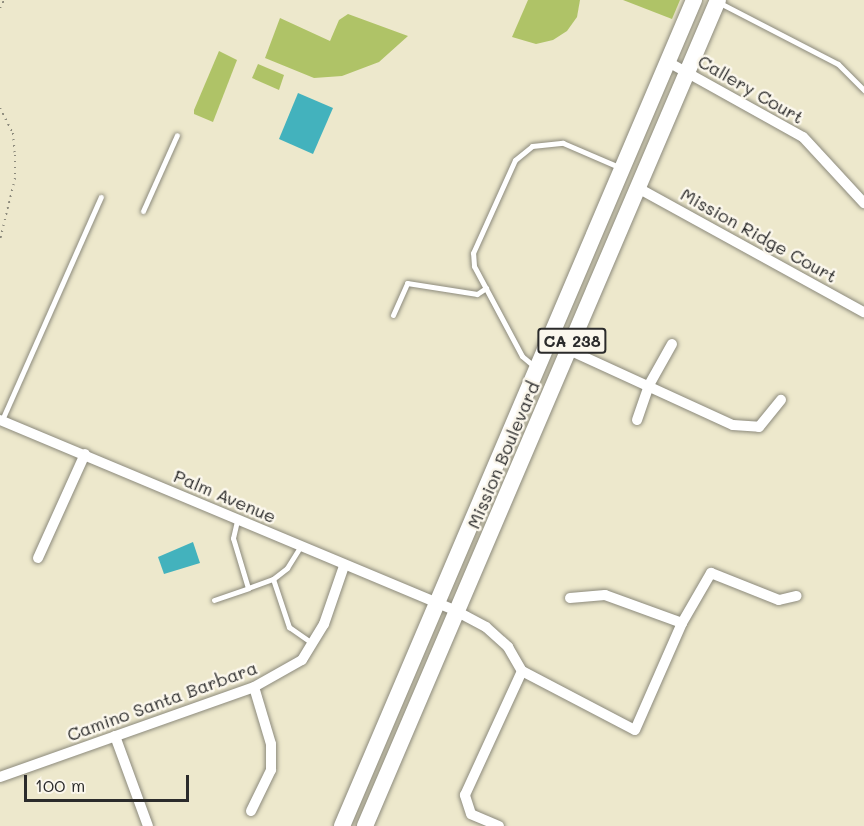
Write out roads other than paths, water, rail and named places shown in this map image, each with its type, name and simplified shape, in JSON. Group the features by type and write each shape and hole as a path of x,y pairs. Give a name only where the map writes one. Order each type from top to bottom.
{"main road":[{"name":"Mission Boulevard","path":"342,826 694,0"},
{"name":"Mission Boulevard","path":"365,826 716,0"}],"street":[{"name":"Callery Court","path":"668,62 803,137 864,203"},
{"name":"Mission Ridge Court","path":"638,188 864,312"},
{"path":"637,420 649,385 672,344"},
{"path":"569,350 733,425 759,427 781,400"},
{"name":"Palm Avenue","path":"1,420 456,611 486,627 508,647 522,671"},
{"path":"38,558 85,454"},
{"name":"Camino Santa Barbara","path":"0,777 255,687 302,660 324,624 345,566"},
{"path":"499,826 471,814 465,795 522,671 635,730 682,623 711,573 779,600 797,596"},
{"path":"570,598 605,595 682,623"},
{"path":"251,811 271,770 271,744 255,687"},
{"path":"115,736 148,826"}],"lane":[{"path":"716,0 838,64 864,90"},
{"path":"143,211 177,135"},
{"path":"537,369 522,356 474,266 473,253 505,180 524,153 532,146 563,143 622,169"},
{"path":"1,420 101,197"},
{"path":"393,315 407,283 477,294 486,288"},
{"path":"237,520 233,537 248,588"},
{"path":"214,600 273,579 287,568 300,547"},
{"path":"273,579 289,627 312,643"}],"water":[{"path":"298,93 333,108 313,154 279,139"},
{"path":"193,542 200,563 164,574 158,557"}]}
